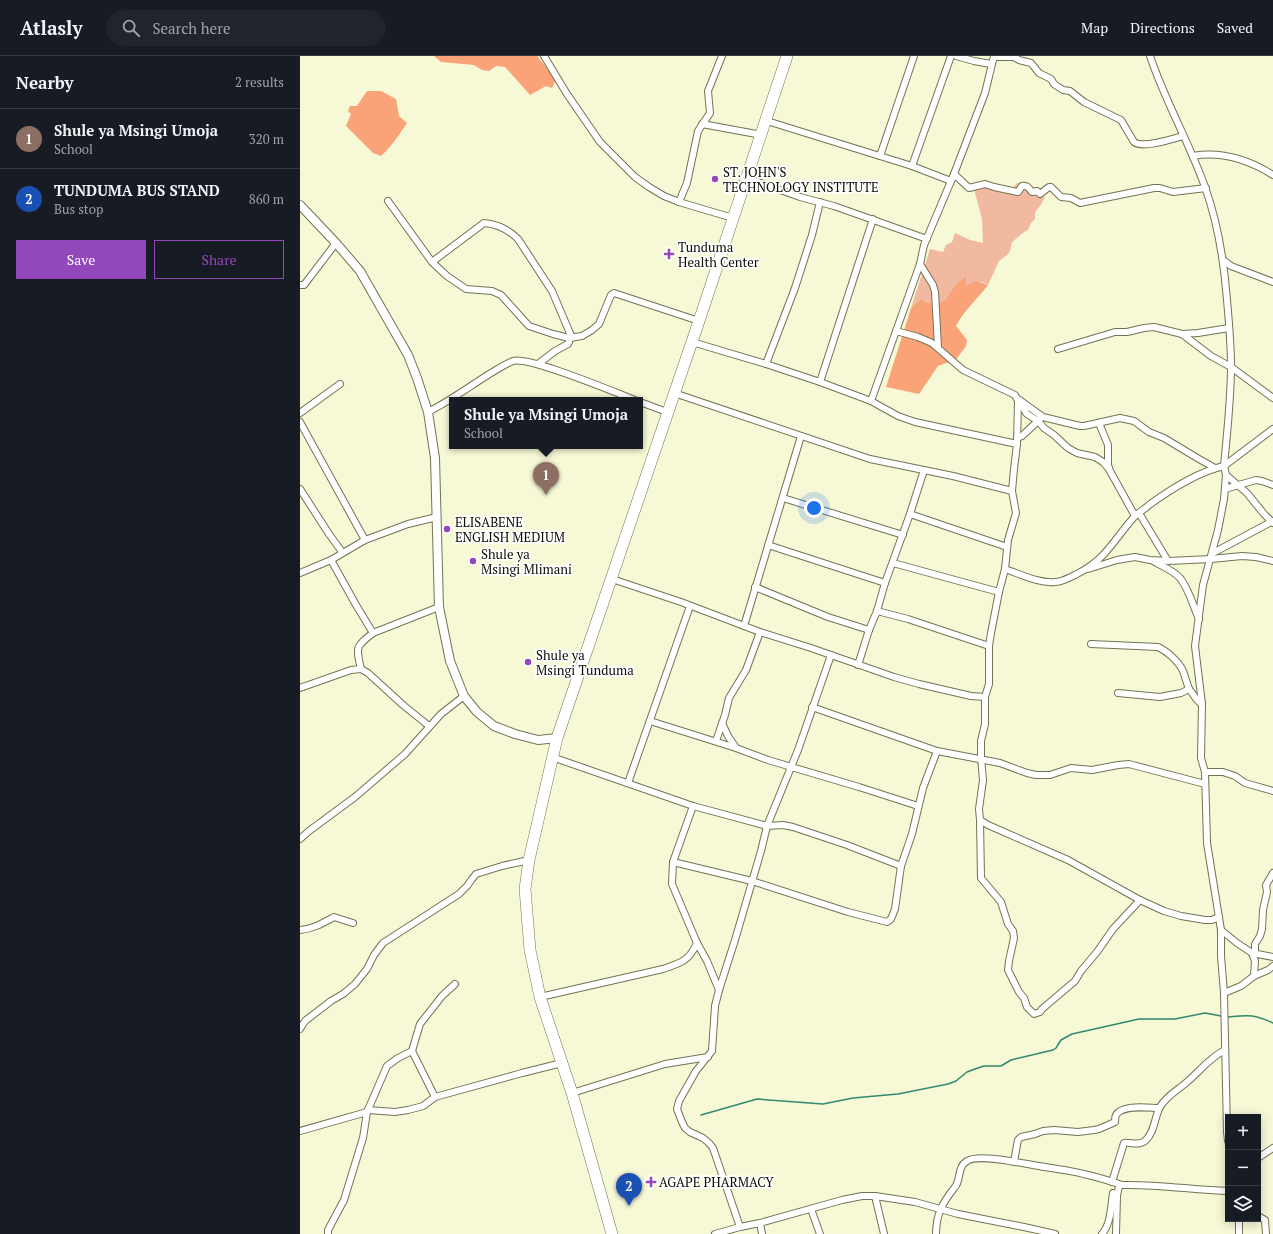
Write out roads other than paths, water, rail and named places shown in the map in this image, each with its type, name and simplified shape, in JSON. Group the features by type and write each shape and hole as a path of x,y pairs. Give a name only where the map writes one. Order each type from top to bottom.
{"highway":[{"path":"612,1234 572,1093 540,997 530,950 525,890 529,860 557,738 767,121 787,56"}],"street":[{"path":"544,56 567,94 600,142 635,177 659,193 679,202 733,218"},
{"path":"679,202 686,186 698,131 710,112 709,88 722,56"},
{"path":"880,156 914,56"},
{"path":"912,166 952,56"},
{"path":"956,56 992,64"},
{"path":"871,401 920,264 926,239 954,174 985,93 994,56 1021,58 1032,64 1039,73 1052,79 1054,84 1063,90 1070,91 1084,102 1121,120 1136,144 1149,144 1183,136"},
{"path":"1150,56 1158,82 1193,156 1206,188 1216,223 1223,260 1229,328 1231,367 1224,466 1226,474 1225,489 1220,522 1203,585 1195,646 1202,704 1201,758 1205,772 1207,843 1222,930 1221,962 1224,993 1227,1114"},
{"path":"767,121 912,166 951,181"},
{"path":"702,124 762,134"},
{"path":"1193,156 1227,156 1239,158 1256,165 1273,175"},
{"path":"954,174 969,188 986,184 1018,192 1022,186 1025,186 1032,192 1037,191 1040,194 1050,187 1061,197 1071,198 1080,204 1154,188 1160,188 1173,192 1206,188"},
{"path":"747,178 800,198 834,206 926,239"},
{"path":"388,201 432,262 447,276 466,289 492,291 501,295 529,326 570,338 582,336 599,324 611,295 614,293 699,321"},
{"path":"766,364 812,235 820,202"},
{"path":"300,205 360,271 408,355 417,378 428,412 435,458 439,607 450,662 464,696 477,712 494,726 514,734 538,740 557,738"},
{"path":"820,382 873,219"},
{"path":"432,262 484,223 506,230 513,234 518,239 552,291 570,338 568,344 555,351 538,364"},
{"path":"300,285 304,285 336,243"},
{"path":"1223,260 1231,266 1273,282"},
{"path":"920,264 934,288 938,347"},
{"path":"1058,349 1115,332 1126,332 1144,328 1154,327 1180,334 1194,334 1229,328"},
{"path":"896,331 924,339 938,347 963,370 1015,396 1027,414 1038,421 1068,448 1077,453 1095,457 1103,462 1168,561"},
{"path":"1180,334 1214,358 1231,367 1273,398"},
{"path":"692,342 820,382 871,401 898,416 915,422 1017,441"},
{"path":"454,397 512,361 518,360 538,364 627,397"},
{"path":"300,413 340,384"},
{"path":"674,393 870,459 953,476 1012,491"},
{"path":"428,412 449,401"},
{"path":"1018,401 1043,417 1082,426 1120,418 1134,421 1149,432 1161,436 1198,460 1215,468"},
{"path":"1018,401 1017,441 1012,491 1016,513 1008,538 1005,569 998,592 989,646 989,684 985,696 985,724 981,741 980,758 983,780 980,809 981,878 1001,902 1014,938 1008,961 1008,970 1026,1004 1034,1014 1040,1012 1075,981 1080,972 1097,952 1113,929 1140,900"},
{"path":"643,403 667,412"},
{"path":"1017,441 1043,417"},
{"path":"300,422 365,540"},
{"path":"1099,422 1108,445 1109,469"},
{"path":"1083,571 1104,555 1137,515 1174,488 1215,468 1224,466 1273,429"},
{"path":"744,626 801,436"},
{"path":"858,665 924,470"},
{"path":"1212,556 1272,522 1247,493 1226,474"},
{"path":"1225,489 1259,480 1273,485"},
{"path":"300,489 342,552"},
{"path":"783,498 903,535"},
{"path":"910,514 1007,547"},
{"path":"300,573 331,560 342,552 365,540 408,524 437,517"},
{"path":"768,545 885,583"},
{"path":"1005,569 1039,581 1056,582 1116,560 1132,557 1168,561 1212,556 1242,556 1256,557 1273,561"},
{"path":"331,560 373,633"},
{"path":"1150,560 1174,573 1180,578 1186,588 1199,619"},
{"path":"893,563 998,592"},
{"path":"612,579 681,602 760,632 918,684 971,696 985,696"},
{"path":"755,587 828,616 869,630"},
{"path":"628,783 690,606"},
{"path":"361,669 357,648 359,644 373,633 439,607"},
{"path":"877,611 908,619 989,646"},
{"path":"716,741 729,698 746,670 760,632"},
{"path":"1091,644 1161,648 1172,657 1182,669 1189,689 1195,699 1202,704"},
{"path":"740,1227 713,1148 703,1138 685,1128 677,1109 684,1091 712,1051 719,990 735,940 767,826 792,766 831,655"},
{"path":"300,688 352,670 361,669 368,673 403,706 429,726"},
{"path":"1118,693 1160,697 1181,693 1189,689"},
{"path":"300,839 355,797 405,754 441,714 464,696"},
{"path":"812,708 937,751 1000,762 1027,773 1042,776 1071,768 1092,770 1118,765 1134,764 1205,784"},
{"path":"650,721 716,741 768,760 792,766 918,806"},
{"path":"722,723 736,748"},
{"path":"673,862 752,881 848,912 887,922 892,919 895,909 901,866 912,834 923,788 937,751"},
{"path":"552,758 693,806 767,826 782,825 798,829 847,845 901,866"},
{"path":"1205,772 1223,772 1235,776 1245,782 1273,791"},
{"path":"693,806 673,862 672,884 719,990"},
{"path":"980,820 988,826 1068,860 1140,900 1164,911 1181,916 1205,920 1212,920 1220,917"},
{"path":"300,1029 305,1021 355,984 367,969 374,955 383,943 459,894 476,874 529,860"},
{"path":"1254,976 1255,961 1253,953 1255,944 1262,929 1263,910 1267,892 1266,885 1273,873"},
{"path":"300,930 319,926 334,917 353,923"},
{"path":"1222,930 1237,943 1253,953 1273,957"},
{"path":"540,997 663,969 683,962 693,953 697,943"},
{"path":"1224,993 1240,986 1254,976 1268,970 1273,966"},
{"path":"435,1097 412,1051 420,1024 442,996 455,984"},
{"path":"1112,1182 1124,1143 1139,1144 1146,1140 1154,1127 1159,1108 1171,1094 1188,1081 1212,1056 1225,1050"},
{"path":"328,1234 328,1230 344,1200 363,1138 368,1111 388,1066 398,1058 412,1051"},
{"path":"572,1093 665,1064 708,1057"},
{"path":"300,1131 368,1111 395,1112 408,1110 423,1106 435,1097 562,1063"},
{"path":"1014,1162 1018,1140 1021,1137 1049,1130 1078,1132 1099,1129 1115,1122 1116,1115 1120,1112 1138,1107 1159,1108"},
{"path":"1261,1156 1273,1148"},
{"path":"936,1234 940,1209 946,1197 958,1183 960,1172 965,1162 970,1159 980,1158 1014,1162 1083,1174 1121,1186"},
{"path":"1102,1234 1105,1231 1110,1214 1114,1192 1116,1188 1121,1186 1147,1184 1225,1191"},
{"path":"1116,1234 1117,1196 1121,1186"},
{"path":"715,1234 740,1227 760,1224 855,1197 875,1196 915,1202 972,1217 1024,1226 1055,1234"},
{"path":"875,1196 884,1234"},
{"path":"811,1209 820,1234"},
{"path":"1261,1218 1265,1220 1266,1234"},
{"path":"1239,1222 1239,1234"},
{"path":"760,1224 762,1234"}],"waterway":[{"path":"701,1115 757,1099 823,1104 853,1098 898,1094 948,1084 956,1081 967,1072 984,1066 1001,1066 1011,1060 1053,1050 1061,1040 1072,1034 1139,1019 1175,1019 1205,1013 1221,1016"},
{"path":"1228,1017 1251,1016 1273,1023"}],"place":[{"name":"ST. JOHN'S TECHNOLOGY INSTITUTE","path":"715,179"},
{"name":"Tunduma Health Center","path":"669,254"},
{"name":"Shule ya Msingi Umoja","path":"546,495"},
{"name":"ELISABENE ENGLISH MEDIUM","path":"447,529"},
{"name":"Shule ya Msingi Mlimani","path":"473,561"},
{"name":"Shule ya Msingi Tunduma","path":"528,662"},
{"name":"AGAPE PHARMACY","path":"651,1182"},
{"name":"TUNDUMA BUS STAND","path":"629,1206"}]}
